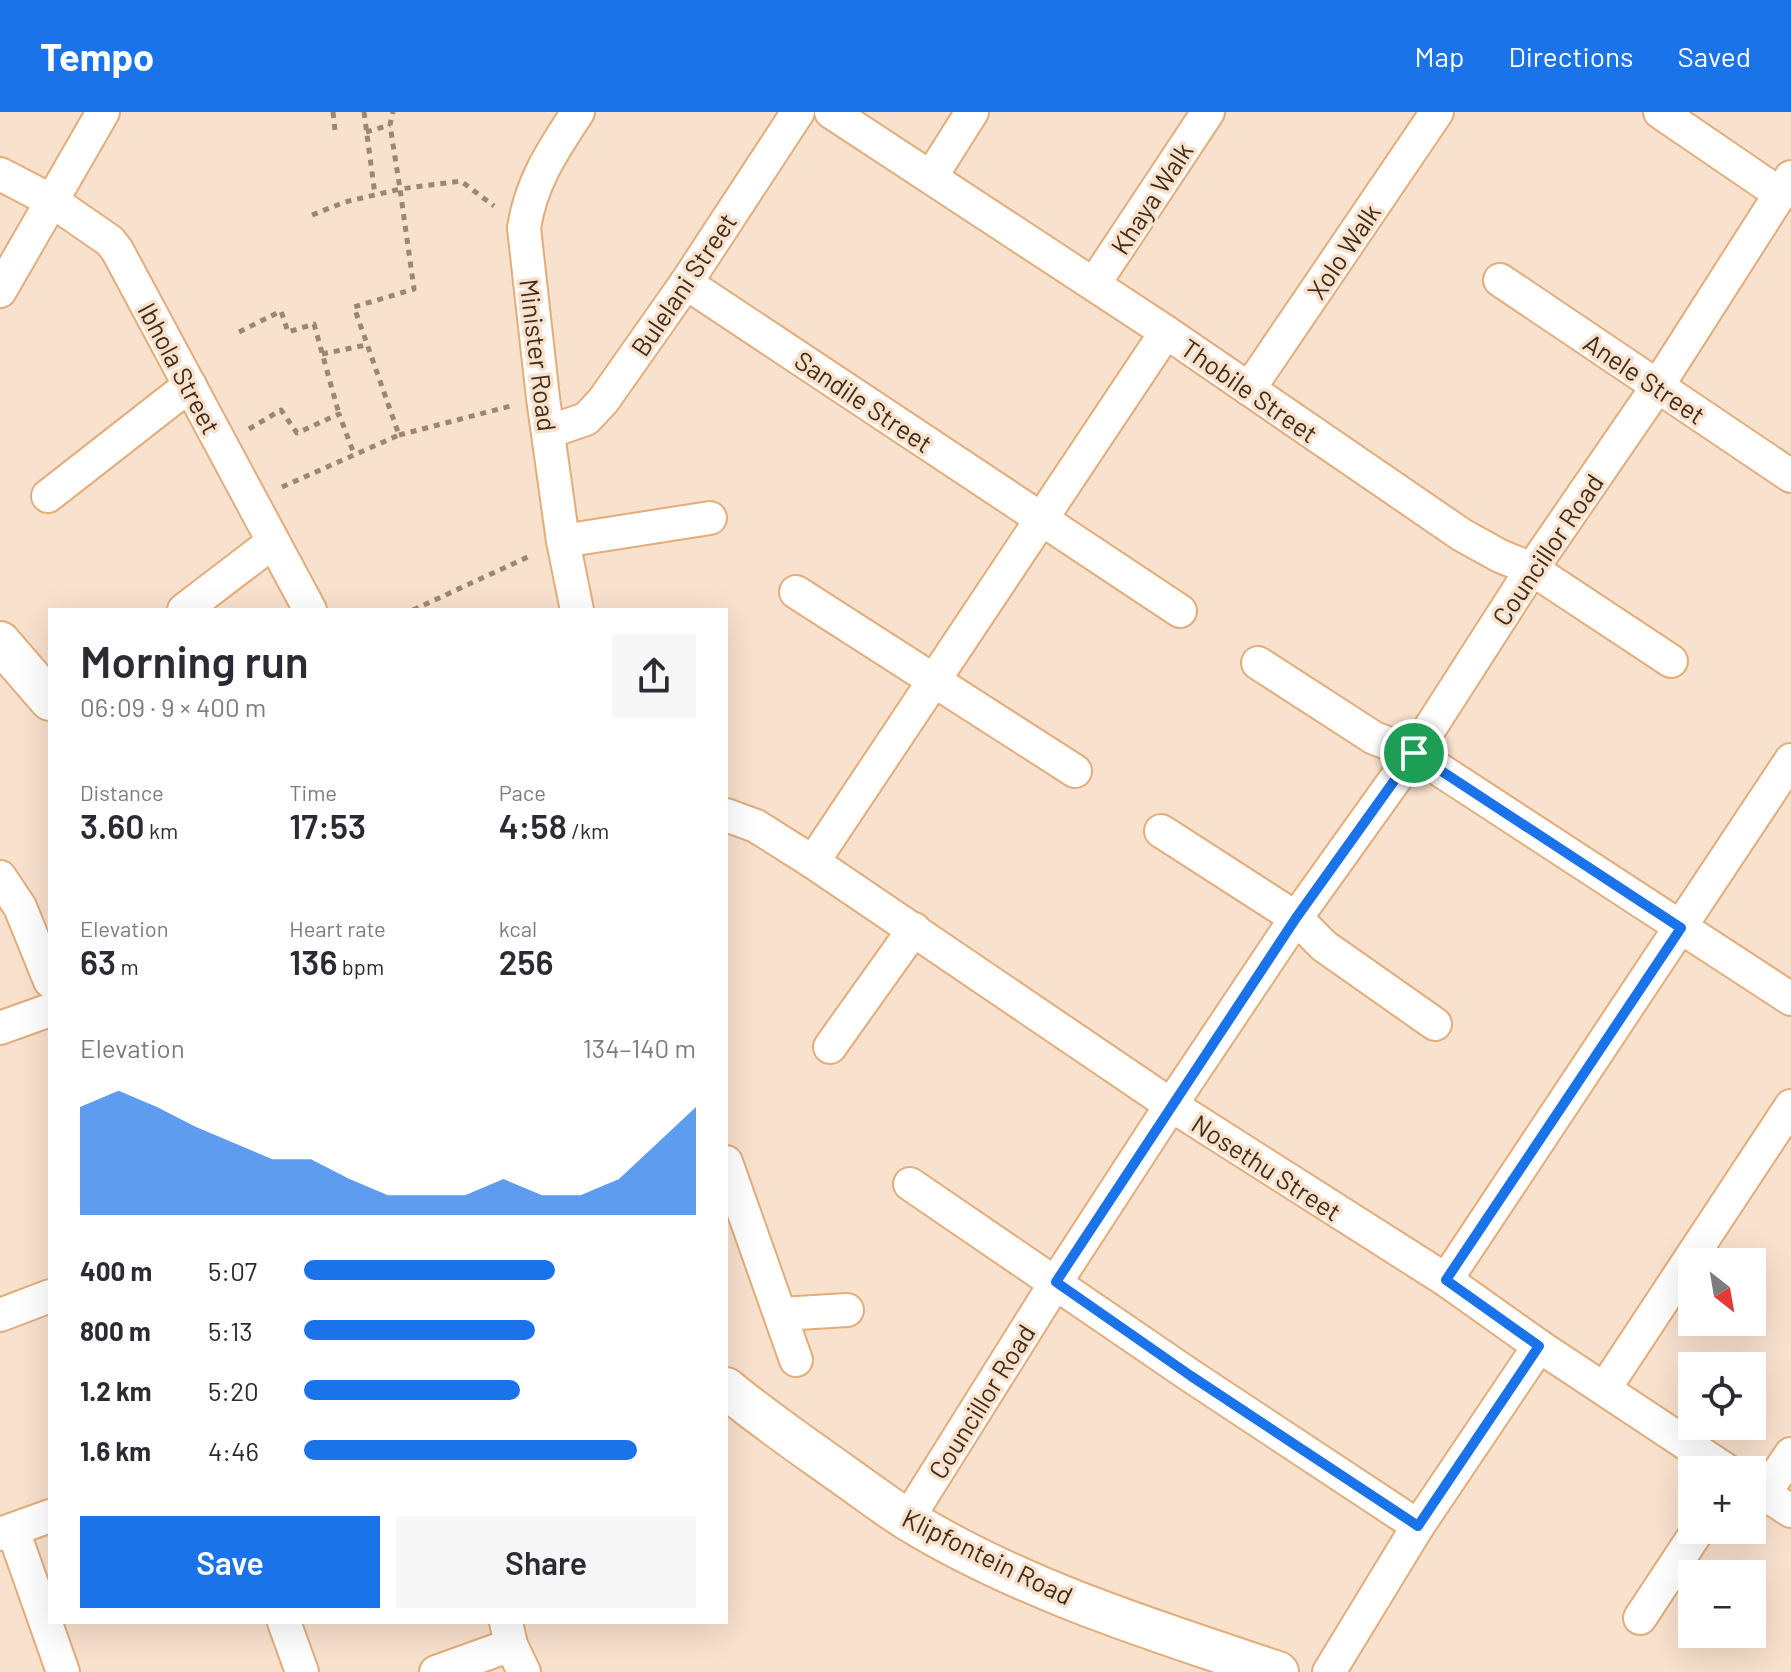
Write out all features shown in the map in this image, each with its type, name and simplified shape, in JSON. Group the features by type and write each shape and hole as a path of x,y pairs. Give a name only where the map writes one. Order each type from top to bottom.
{"street":[{"path":"0,291 103,112"},
{"name":"Minister Road","path":"577,608 563,541 543,398 524,228 527,207 538,176 578,112"},
{"name":"Bulelani Street","path":"548,432 586,419 596,410 686,283 798,112"},
{"name":"Thobile Street","path":"831,112 1166,332 1462,535 1532,569 1671,661"},
{"path":"931,177 972,112"},
{"name":"Khaya Walk","path":"1094,284 1208,112"},
{"name":"Xolo Walk","path":"1249,389 1437,112"},
{"path":"1660,112 1785,186"},
{"name":"Ibhola Street","path":"0,174 52,201 110,241 117,250 309,608"},
{"name":"Councillor Road","path":"907,1520 1171,1105 1296,918 1414,753 1532,569 1657,387 1785,186"},
{"name":"Anele Street","path":"1500,280 1791,476"},
{"name":"Sandile Street","path":"686,283 1180,611"},
{"path":"813,862 1166,332"},
{"path":"48,496 190,385"},
{"path":"563,541 710,518"},
{"path":"187,608 273,542"},
{"path":"796,592 1075,771"},
{"path":"0,642 48,698"},
{"path":"1258,663 1374,738 1414,753 1791,999"},
{"path":"1446,1280 1791,760"},
{"name":"Nosethu Street","path":"728,816 756,826 813,862 1171,1105 1446,1280 1705,1456"},
{"path":"1161,831 1296,918 1324,946 1435,1024"},
{"path":"0,877 20,907 48,976"},
{"path":"830,1047 914,929"},
{"path":"0,1028 48,1011"},
{"path":"1605,1388 1791,1106"},
{"path":"728,1168 796,1360"},
{"path":"910,1184 1418,1526"},
{"path":"0,1315 48,1297"},
{"path":"781,1314 847,1310"},
{"path":"1329,1672 1418,1526 1539,1346"},
{"name":"Klipfontein Road","path":"728,1390 907,1520 1009,1573 1147,1628 1278,1672"},
{"path":"1769,1496 1791,1454"},
{"path":"48,1517 6,1532 63,1672"},
{"path":"1640,1618 1689,1544"},
{"path":"285,1624 302,1672"},
{"path":"436,1672 514,1646"}],"path":[{"path":"333,112 335,130"},
{"path":"364,112 375,195"},
{"path":"393,112 390,125 414,289 354,307 399,435"},
{"path":"366,132 390,125"},
{"path":"312,215 345,202 400,189 461,181 524,228"},
{"path":"239,332 281,311 288,332 314,324 339,414 354,454"},
{"path":"322,354 366,345"},
{"path":"252,501 399,435 543,398"},
{"path":"221,446 281,410 297,433 339,414"},
{"path":"417,608 563,541"}],"route":[{"path":"1414,753 1681,928 1446,1280 1539,1346 1418,1526 1191,1376 1056,1282 1296,918 1414,753"}]}
